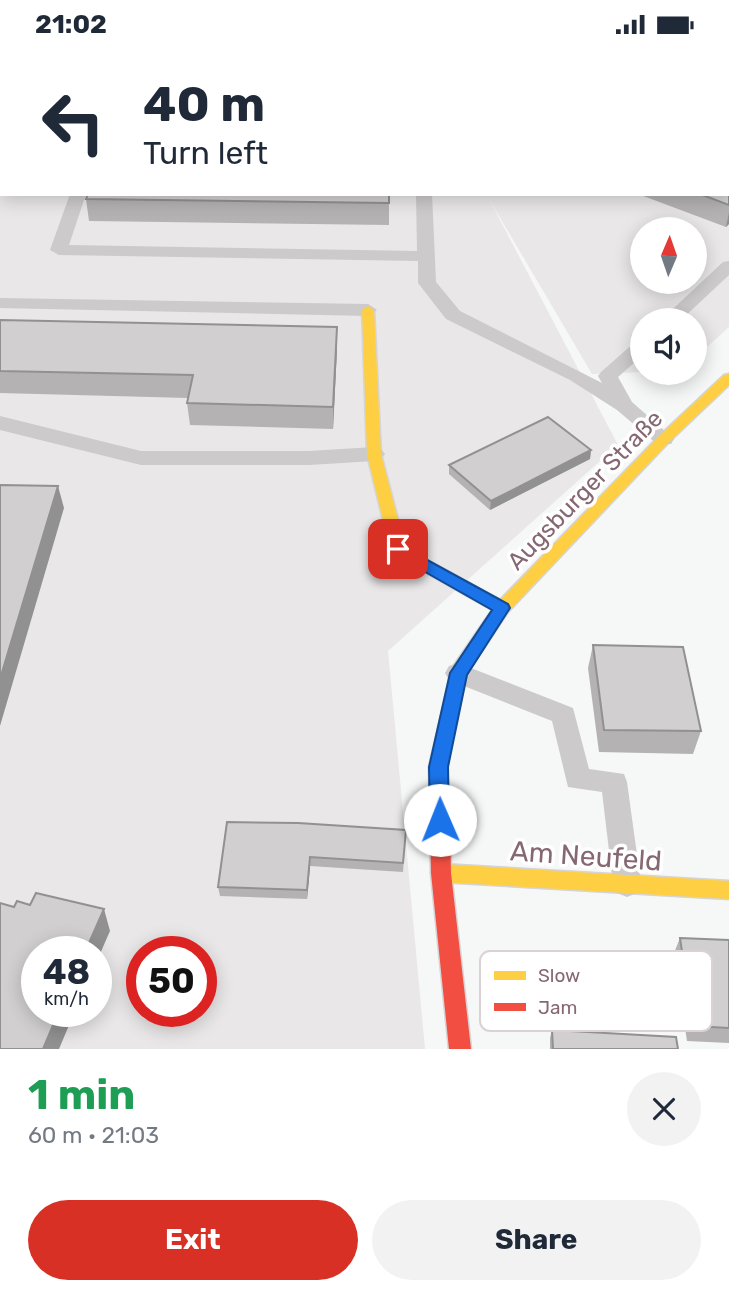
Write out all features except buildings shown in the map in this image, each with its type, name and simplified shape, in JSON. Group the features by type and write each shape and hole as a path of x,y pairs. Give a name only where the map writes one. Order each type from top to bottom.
{"main road":[{"path":"368,310 374,454 398,549 502,608"},
{"name":"Augsburger Straße","path":"460,1049 441,873 439,767 458,673 502,608 664,439 729,378"},
{"name":"Am Neufeld","path":"441,873 729,890"}],"lane":[{"path":"78,196 59,250 424,256"},
{"path":"424,196 427,283 453,315 577,376 624,405 664,439"},
{"path":"683,308 729,266"},
{"path":"0,303 368,310"},
{"path":"624,405 608,376 630,356"},
{"path":"0,423 141,458 309,458 374,454"},
{"path":"458,673 564,715 578,779 614,782 627,884"}],"shaded area":[{"path":"0,196 729,196 729,327 707,347 707,308 630,308 630,372 592,374 489,199 618,445 388,651 425,1049 0,1049"}],"traffic: slow":[{"path":"368,310 374,454 398,549 418,561"},
{"path":"440,824 438,767 458,673 502,608 664,439 729,378"},
{"path":"441,873 729,890"}],"traffic: jam":[{"path":"418,561 502,608"},
{"path":"440,824 441,873 460,1049"}],"route":[{"path":"398,549 502,608 458,673 439,767 440,820"}]}
